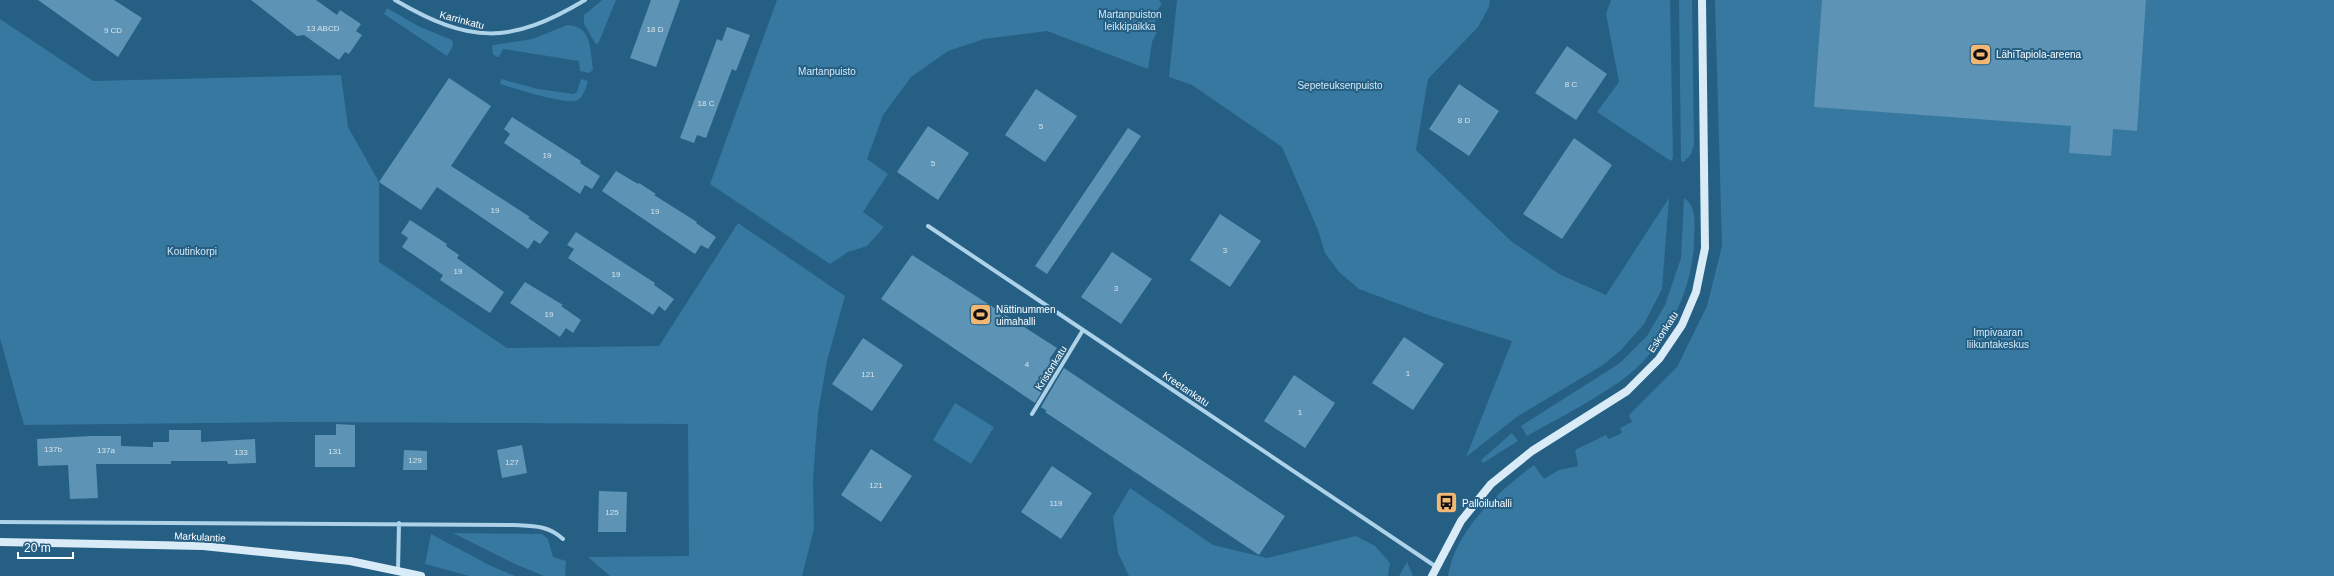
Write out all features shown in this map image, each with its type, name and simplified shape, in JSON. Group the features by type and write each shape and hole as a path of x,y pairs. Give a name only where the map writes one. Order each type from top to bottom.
{"street":[{"name":"Karrinkatu","path":"395,0 426,17 466,32 487,35 504,34 530,28 562,14 585,0"},
{"name":"Eskonkatu","path":"1432,576 1435,566 1461,520 1491,484 1532,451 1627,391 1659,359 1684,320 1696,292 1705,248 1702,0"},
{"name":"Kreetankatu","path":"928,226 1435,566"},
{"name":"Kristonkatu","path":"1032,414 1084,330"},
{"name":"Markulantie","path":"0,522 398,524 543,527 554,531 563,539"},
{"path":"398,524 398,571"},
{"name":"Markulantie","path":"0,542 203,546 291,553 421,576"}],"green space":[{"path":"602,0 616,0 598,44 595,43 584,24 584,15"},
{"name":"Martanpuisto","path":"777,0 1159,0 1162,4 1157,11 1154,30 1157,32 1152,42 1148,69 1047,31 984,39 948,51 911,77 883,115 867,159 888,174 863,212 884,227 867,246 848,252 830,264 710,184"},
{"name":"Sepeteuksenpuisto","path":"1177,0 1490,0 1489,7 1478,27 1428,79 1416,150 1511,241 1559,274 1606,295 1669,198 1662,289 1644,324 1621,350 1603,365 1518,416 1466,457 1512,341 1431,316 1359,289 1339,272 1325,253 1318,230 1282,147 1192,85 1169,77"},
{"path":"1611,0 1670,0 1673,158 1671,161 1597,112 1619,82 1606,14"},
{"path":"1679,0 1692,0 1694,145 1691,154 1684,162 1681,161"},
{"name":"Impivaaran liikuntakeskus","path":"1715,0 2334,0 2334,576 1448,576 1452,559 1459,543 1469,528 1493,499 1521,475 1534,465 1544,479 1559,470 1578,466 1575,450 1606,435 1609,439 1622,433 1620,428 1632,422 1629,415 1677,367 1707,306 1722,246"},
{"path":"387,8 418,26 452,40 453,46 447,56 384,14"},
{"name":"Koutinkorpi","path":"0,19 93,81 341,75 348,127 379,182 379,262 507,348 659,346 738,223 845,296 827,361 818,413 813,479 814,529 802,576 610,576 588,557 689,556 688,424 290,422 24,425 0,338"},
{"path":"567,25 575,26 582,30 589,40 593,70 589,73 580,71 579,61 503,49 499,57 493,54 492,46 494,45 533,39"},
{"path":"501,79 538,89 573,94 577,92 581,79 588,81 582,96 578,100 564,101 500,84"},
{"path":"1684,198 1691,207 1695,224 1692,260 1682,299 1663,336 1651,353 1622,380 1611,388 1527,436 1521,426 1620,363 1647,336 1665,305 1681,258"},
{"path":"955,403 994,427 971,464 933,440"},
{"path":"1512,433 1518,441 1483,463 1481,460"},
{"path":"1130,488 1213,545 1267,558 1356,536 1375,546 1390,563 1388,576 1129,576 1118,553 1113,517"},
{"path":"453,533 542,534 548,539 553,557 566,561 565,576 544,576 515,564"},
{"path":"431,534 491,566 515,576 469,576 425,564"},
{"path":"1407,562 1413,576 1399,576"}],"building":[{"path":"38,0 114,0 142,18 118,57"},
{"path":"251,0 316,0 337,15 340,10 361,24 356,31 362,35 349,54 345,52 339,60 304,35 297,36"},
{"path":"651,0 680,0 656,67 630,58"},
{"name":"LähiTapiola-areena","path":"1822,0 2146,0 2137,131 2113,129 2111,156 2069,153 2071,126 1814,107"},
{"path":"727,27 750,35 736,71 732,69 706,138 697,135 694,143 680,138 717,39 722,41"},
{"path":"1567,46 1607,74 1576,120 1535,93"},
{"path":"449,78 491,106 451,166 530,217 528,218 549,232 540,244 534,240 528,249 437,187 421,210 379,182"},
{"path":"1459,84 1499,111 1469,156 1429,129"},
{"path":"1036,89 1077,116 1045,162 1005,135"},
{"path":"512,117 581,161 580,163 600,176 592,189 585,185 580,194 504,143 510,134 504,129"},
{"path":"928,126 969,153 938,200 897,172"},
{"path":"1128,128 1141,136 1047,274 1035,266"},
{"path":"1574,138 1612,165 1562,239 1523,214"},
{"path":"616,171 656,194 654,195 697,222 696,223 716,237 708,249 701,245 695,254 602,191"},
{"path":"1220,214 1261,241 1230,287 1190,260"},
{"path":"410,220 447,244 446,246 459,255 457,258 504,292 490,313 440,280 443,275 402,247 408,238 401,233"},
{"path":"576,232 655,283 654,285 674,299 665,311 659,306 653,315 568,258 574,249 567,245"},
{"path":"1112,252 1152,279 1121,324 1081,297"},
{"path":"912,255 1057,348 1050,358 1058,364 1035,403 881,299"},
{"path":"525,282 563,305 561,306 581,320 573,333 566,328 560,337 510,303"},
{"path":"1404,337 1444,364 1413,410 1372,383"},
{"path":"863,338 903,365 872,411 832,384"},
{"path":"1064,368 1285,516 1259,555 1045,412 1047,411 1041,407"},
{"path":"1294,375 1335,403 1305,448 1264,421"},
{"path":"336,424 355,425 355,467 315,467 315,435 336,435"},
{"path":"169,430 201,430 201,442 255,439 256,463 228,464 227,461 171,461 171,464 96,464 98,498 70,499 68,465 38,466 37,439 121,436 121,446 153,447 153,442 169,442"},
{"path":"522,445 527,473 502,478 497,450"},
{"path":"871,449 912,476 881,522 841,495"},
{"path":"404,450 427,451 427,470 403,470"},
{"path":"1052,466 1092,493 1061,539 1021,512"},
{"path":"599,491 627,492 626,532 598,532"}],"place":[{"name":"LähiTapiola-areena","path":"1980,54"},
{"name":"Nättinummen uimahalli","path":"980,315"},
{"name":"Palloiluhalli","path":"1446,503"}],"park label":[{"name":"Martanpuiston leikkipaikka","path":"1130,20"}]}
